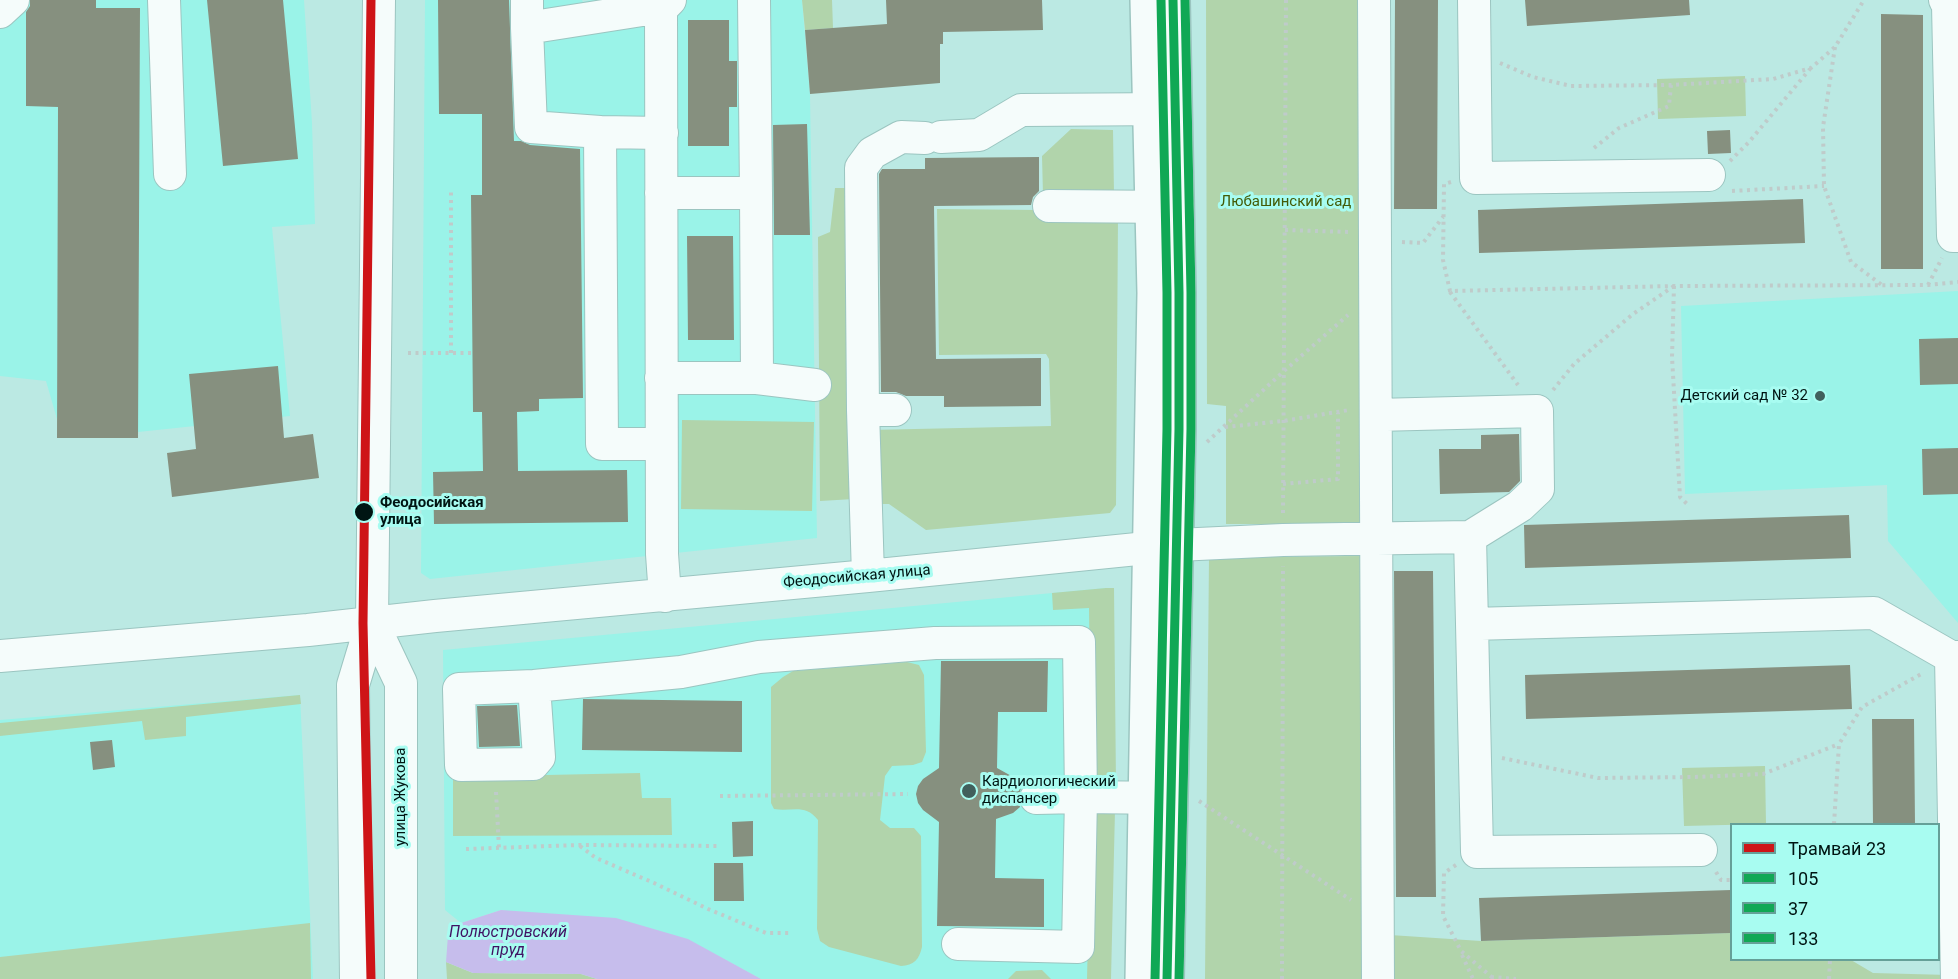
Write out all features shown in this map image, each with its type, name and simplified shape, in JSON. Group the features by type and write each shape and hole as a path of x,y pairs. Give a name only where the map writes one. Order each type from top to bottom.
{"main road":[{"path":"1147,0 1163,109"},
{"path":"1167,979 1170,798 1154,293 1165,206 1163,109 1173,0"},
{"path":"1142,979 1170,798"}],"street":[{"path":"0,12 13,0"},
{"path":"164,0 170,174"},
{"name":"улица Жукова","path":"356,979 353,684 372,622 379,0"},
{"path":"754,0 757,378"},
{"path":"1374,0 1378,979"},
{"path":"1474,0 1476,178 1708,176"},
{"path":"1945,0 1948,5 1953,236 1958,236"},
{"path":"662,133 600,132 531,127 527,14 642,10 666,5 661,193 662,554 665,596"},
{"path":"868,576 863,410 861,168 872,153 901,137 979,135 1021,110 1163,109"},
{"path":"600,132 602,444 661,444"},
{"path":"661,193 756,193"},
{"path":"1049,206 1165,206"},
{"path":"662,378 757,378 815,385"},
{"path":"1376,409 1536,411 1538,489 1520,506 1470,537 1477,852 1701,850"},
{"path":"863,410 895,410"},
{"name":"Феодосийская улица","path":"0,656 308,630 1163,546 1283,540 1470,537"},
{"path":"1472,624 1874,613 1955,657 1957,979"},
{"name":"улица Жукова","path":"372,622 401,683 401,979"},
{"path":"534,686 539,757 533,764 461,765 459,688 534,686 681,672 759,657 935,643 1079,642 1081,797 1078,947 958,944"},
{"path":"1036,798 1170,798"}],"path":[{"path":"1282,979 1286,0"},
{"path":"1824,186 1717,191 1708,176 1732,160 1811,68 1836,47 1864,0"},
{"path":"1836,47 1823,127 1824,186 1851,262 1882,285"},
{"path":"1475,51 1533,76 1570,86 1671,85 1773,80 1811,68"},
{"path":"1571,177 1593,148 1618,128 1669,106 1671,85"},
{"path":"1444,184 1443,260 1450,291 1536,411 1575,364 1633,314 1674,286"},
{"path":"451,189 451,353"},
{"path":"1284,230 1423,243 1443,216"},
{"path":"1450,291 1674,286 1928,285 1958,282"},
{"path":"1674,286 1671,357 1680,497 1688,504"},
{"path":"1206,443 1375,289"},
{"path":"408,353 472,353"},
{"path":"1224,427 1376,409"},
{"path":"1283,484 1338,479 1338,413"},
{"path":"1834,823 1839,744 1862,707 1955,657"},
{"path":"1474,752 1598,778 1695,777 1763,774 1839,744"},
{"path":"494,765 499,848"},
{"path":"720,796 908,794"},
{"path":"1170,798 1282,857 1378,918"},
{"path":"579,845 596,858 766,933 792,933"},
{"path":"466,849 579,845 720,846"},
{"path":"1473,979 1443,916 1444,873 1477,852"},
{"path":"1461,951 1492,978 1516,979"},
{"path":"1829,979 1830,961"}],"shaded area":[{"path":"0,0 304,0 312,123 315,224 272,227 290,416 138,432 138,438 57,438 57,419 46,381 0,376"},
{"path":"425,0 582,0 583,2 591,0 802,0 810,94 817,538 430,579 421,573"},
{"name":"Детский сад № 32","path":"1958,291 1958,623 1888,541 1887,485 1685,494 1681,306"},
{"path":"1106,588 1101,979 761,979 688,940 501,910 461,923 445,910 443,650"},
{"path":"300,695 313,979 0,979 0,720"}],"green space":[{"path":"802,0 832,0 833,28 805,30"},
{"name":"Любашинский сад","path":"1206,0 1366,0 1366,524 1226,524 1226,406 1207,404"},
{"path":"1745,76 1746,116 1658,119 1657,79"},
{"path":"1071,129 1113,130 1114,194 1043,195 1042,156"},
{"path":"835,188 850,188 854,499 820,501 818,237 830,232"},
{"path":"937,209 1039,210 1118,217 1116,505 1110,513 926,530 889,504 874,504 870,430 1051,426 1049,359 1046,354 939,355"},
{"path":"682,420 814,422 812,511 681,509"},
{"path":"1367,556 1368,979 1205,979 1209,557"},
{"path":"1114,588 1116,784 1091,782 1089,608 1053,610 1052,593"},
{"path":"907,662 919,665 924,675 926,752 922,762 892,766 885,776 880,820 890,828 914,828 921,836 922,947 915,961 901,966 829,947 820,941 817,929 818,820 803,810 774,809 771,803 771,687 793,671"},
{"path":"300,695 301,704 186,717 186,736 145,740 142,721 0,736 0,723"},
{"path":"1765,766 1766,823 1684,826 1682,768"},
{"path":"640,773 642,798 671,798 672,835 453,836 453,777"},
{"path":"1091,809 1115,810 1111,979 1087,979"},
{"path":"310,923 311,979 0,979 0,957"},
{"path":"1730,933 1730,961 1853,961 1873,973 1949,975 1949,979 1391,979 1390,935 1481,941"},
{"path":"446,962 473,973 581,974 597,979 447,979"},
{"path":"1042,970 1051,979 1008,979 1016,971"}],"water":[{"name":"Полюстровский пруд","path":"501,910 616,918 688,939 761,979 597,979 581,974 473,973 446,962 448,935 461,923"}],"building":[{"path":"30,0 96,0 96,8 140,8 138,438 57,438 58,107 26,106 26,12 30,6"},
{"path":"207,0 283,0 298,159 223,166"},
{"path":"438,0 509,0 514,141 530,145 580,149 583,398 539,399 539,411 517,412 518,471 627,470 628,522 434,524 433,472 483,471 482,412 473,412 471,195 482,195 482,114 439,114"},
{"path":"886,0 1042,0 1043,30 943,32 943,44 940,44 940,83 810,94 805,30 887,24"},
{"path":"1395,0 1438,0 1437,209 1394,209"},
{"path":"1525,0 1689,0 1690,15 1527,26"},
{"path":"1881,14 1923,15 1923,269 1881,269"},
{"path":"688,20 729,20 729,61 737,61 737,107 729,107 729,146 688,146"},
{"path":"807,124 810,235 774,235 773,125"},
{"path":"1730,130 1731,153 1708,154 1707,131"},
{"path":"1039,157 1039,191 1033,197 1031,205 934,206 936,359 1041,358 1041,406 944,407 944,396 906,396 896,392 881,392 879,174 882,169 925,169 925,158"},
{"path":"1803,199 1805,243 1479,253 1478,210"},
{"path":"687,236 733,236 734,340 688,340"},
{"path":"1958,338 1958,384 1920,385 1919,339"},
{"path":"278,366 284,438 313,434 319,478 172,497 167,453 196,449 189,374"},
{"path":"1519,434 1520,481 1509,492 1440,494 1439,449 1481,449 1481,435"},
{"path":"1958,448 1958,494 1923,495 1922,449"},
{"path":"1849,515 1851,558 1525,568 1524,525"},
{"path":"1394,571 1433,571 1436,897 1396,897"},
{"name":"Кардиологический диспансер","path":"941,661 1048,661 1047,712 998,712 997,768 1015,778 1021,788 1018,798 1020,807 1013,813 996,819 995,878 1044,879 1044,927 937,926 939,822 923,810 916,794 923,779 939,768"},
{"path":"1850,665 1852,709 1526,719 1525,675"},
{"path":"583,699 742,701 742,752 582,750"},
{"path":"517,705 520,746 479,747 477,706"},
{"path":"1872,719 1914,719 1915,823 1873,823"},
{"path":"112,740 115,767 93,770 90,742"},
{"path":"753,821 753,856 733,857 732,822"},
{"path":"714,863 743,863 744,901 714,901"},
{"path":"1730,890 1730,933 1481,941 1479,898"}],"tram line":[{"name":"23","path":"371,0 363,623 371,979"}],"transit line":[{"name":"133","path":"1155,979 1167,429 1167,293 1161,0"},
{"name":"105","path":"1167,979 1179,429 1179,293 1173,0"},
{"name":"37","path":"1179,979 1191,429 1191,293 1185,0"}],"place":[{"name":"Детский сад № 32","path":"1820,396"},
{"name":"Феодосийская улица","path":"364,512"},
{"name":"Кардиологический диспансер","path":"969,791"}]}
